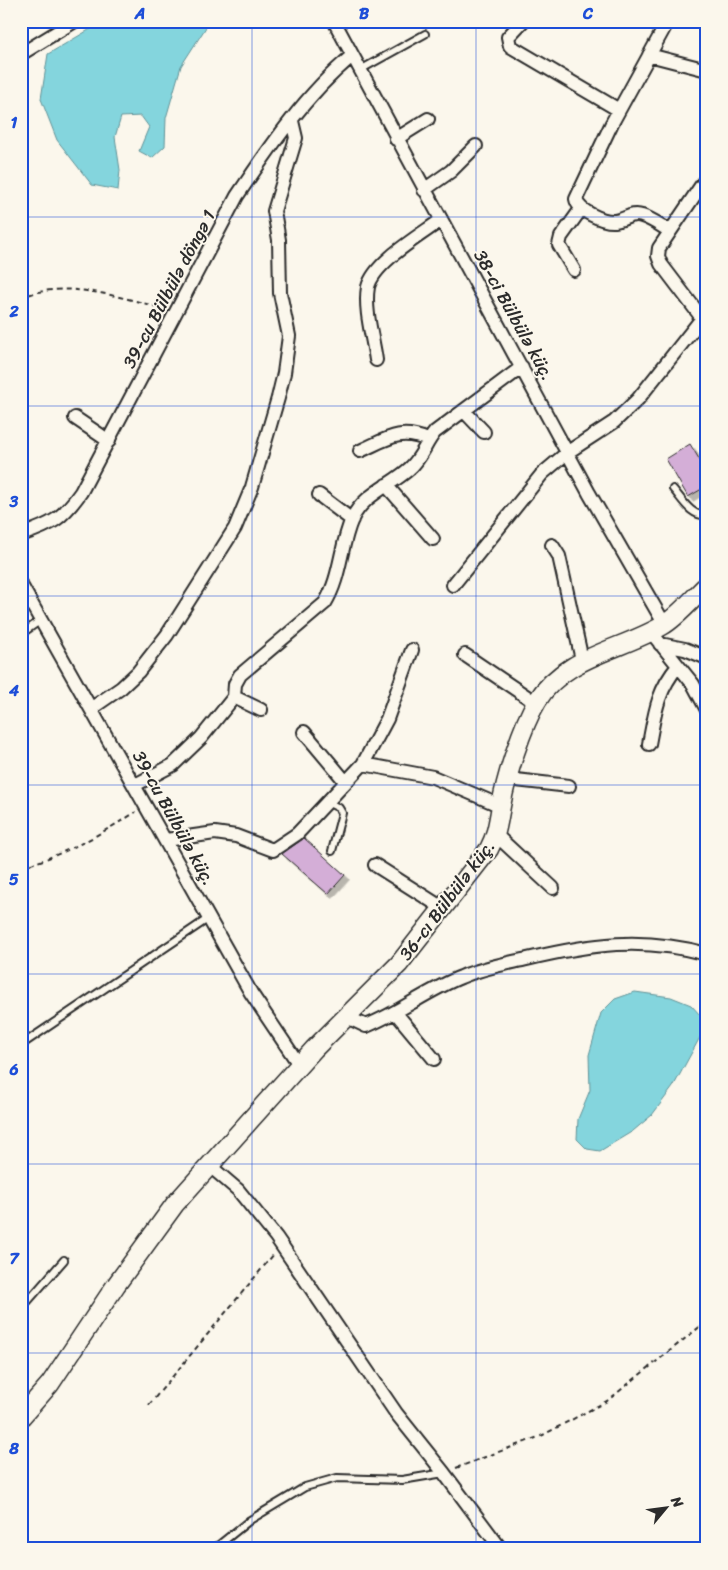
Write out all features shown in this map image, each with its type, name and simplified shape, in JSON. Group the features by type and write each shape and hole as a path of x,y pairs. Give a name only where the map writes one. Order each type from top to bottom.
{"street":[{"path":"21,54 75,21"},
{"name":"38-ci Bülbülə küç.","path":"334,21 396,139 568,452 658,634 678,666 693,684 707,710"},
{"path":"523,21 508,37 510,46 619,110"},
{"path":"668,21 619,110 576,199 581,209 606,220 616,221 633,215 642,215 670,231"},
{"path":"649,55 707,70"},
{"name":"39-cu Bülbülə döngə 1","path":"21,535 46,526 67,513 82,492 237,196 314,92 352,56"},
{"path":"396,139 428,119"},
{"path":"92,708 121,688 138,672 167,635 236,528 252,487 280,390 289,336 280,293 280,240 274,211 296,138 292,121"},
{"path":"424,190 451,171 476,146"},
{"path":"453,585 542,474 568,452 614,422 638,399 704,315 661,264 658,256 659,248 707,177"},
{"path":"574,270 559,245 560,237 581,209"},
{"path":"376,360 368,306 368,286 386,262 441,220"},
{"path":"135,785 173,765 201,738 234,697 235,684 240,675 326,603 333,591 352,520 358,509 386,485 409,470 420,457 428,440 435,432 522,367"},
{"path":"464,410 484,432"},
{"path":"75,418 109,441"},
{"path":"360,451 395,436 412,434 428,440"},
{"path":"386,485 433,538"},
{"path":"319,495 352,520"},
{"path":"552,545 559,556 582,660"},
{"name":"39-cu Bülbülə küç.","path":"21,585 251,993 300,1066"},
{"name":"36-cı Bülbülə küç.","path":"25,1411 50,1384 175,1204 314,1049 398,964 441,907 489,849 496,835 508,779 536,703 546,689 582,660 658,634 707,586"},
{"path":"658,634 685,649 707,658"},
{"path":"166,840 215,833 236,836 273,850 297,834 328,802 345,780 364,764 387,719 412,650"},
{"path":"465,655 536,703"},
{"path":"649,744 659,694 666,681 678,666"},
{"path":"234,697 261,710"},
{"path":"304,732 345,780"},
{"path":"364,764 433,777 501,806"},
{"path":"508,779 569,786"},
{"path":"496,835 553,888"},
{"path":"375,866 441,907"},
{"path":"347,1017 366,1026 460,977 492,967 581,946 639,942 707,954"},
{"path":"395,1012 434,1059"},
{"path":"210,1166 238,1190 281,1245 396,1412 500,1549"}],"lane":[{"path":"360,70 425,34"},
{"path":"673,489 690,510 697,514 707,515"},
{"path":"21,634 40,620"},
{"path":"328,802 339,808 342,814 332,851"},
{"path":"21,1045 209,918"},
{"path":"21,1309 64,1260"},
{"path":"214,1549 250,1520 306,1487 337,1478 402,1480 444,1473"}],"path":[{"path":"21,298 57,290 105,293 177,312"},
{"path":"21,867 47,860 78,846 147,806"},
{"path":"149,1405 281,1245"},
{"path":"444,1473 541,1436 607,1401 707,1321"}],"water":[{"path":"104,21 210,21 181,66 166,118 165,146 152,158 139,151 149,127 141,116 121,117 115,137 120,170 118,190 92,185 57,140 41,99 48,54"},
{"path":"635,992 671,997 691,1005 701,1016 704,1030 673,1087 652,1115 633,1131 600,1151 587,1149 577,1139 578,1119 590,1090 589,1055 601,1013 615,999"}],"building":[{"path":"690,444 707,472 707,486 688,497 666,459"},
{"path":"304,838 345,875 328,894 282,854"}]}
